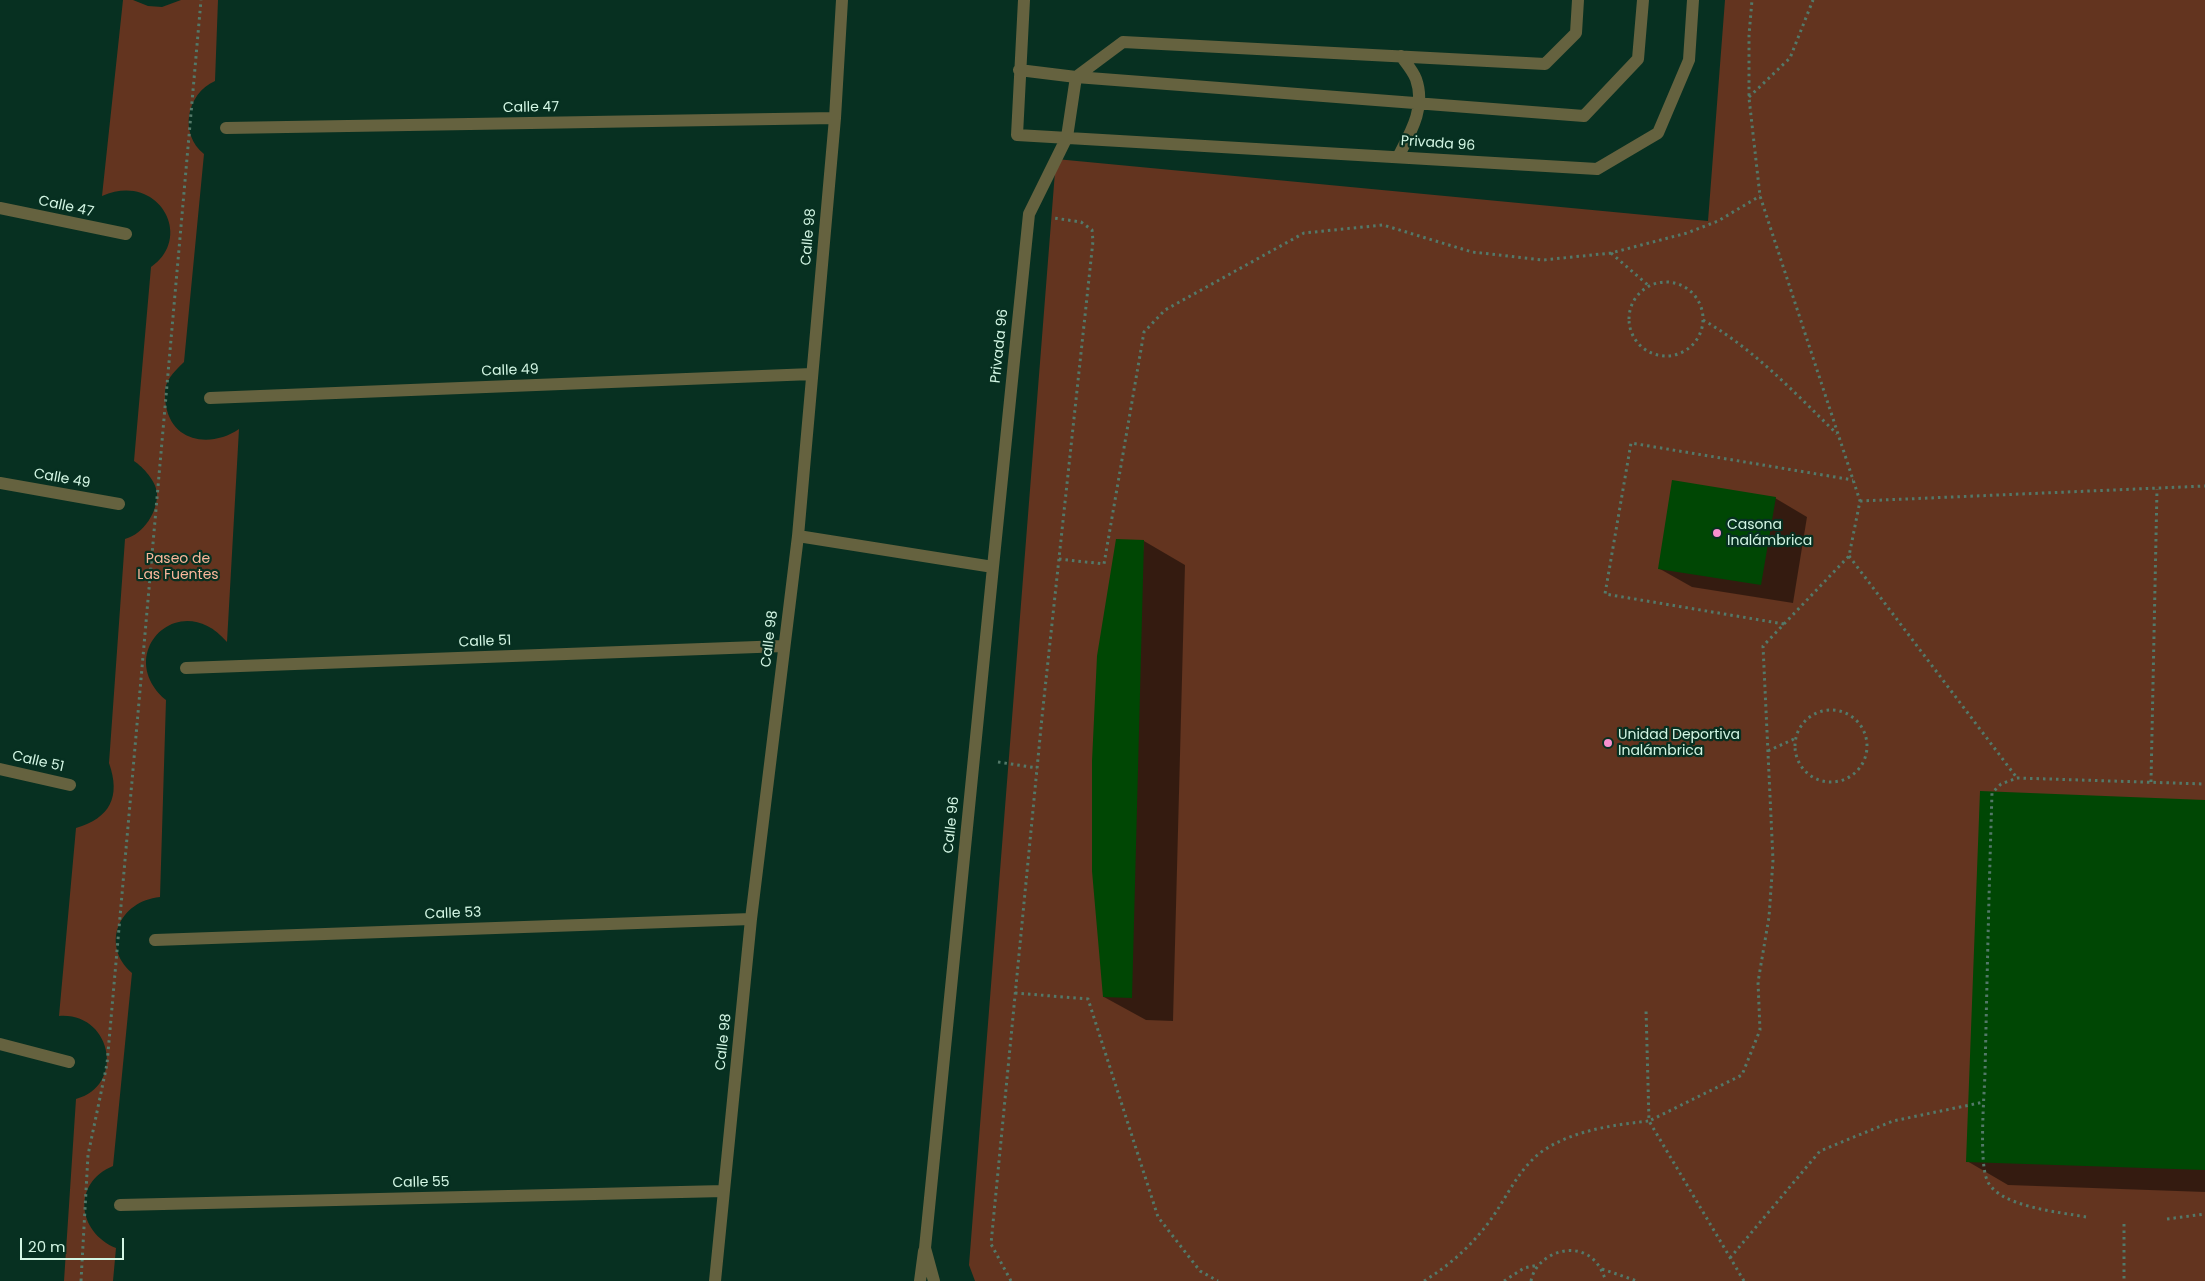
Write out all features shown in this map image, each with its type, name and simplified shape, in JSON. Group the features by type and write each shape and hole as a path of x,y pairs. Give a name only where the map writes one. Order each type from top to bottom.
{"street":[{"name":"Calle 98","path":"714,1281 751,919 798,536 835,118 842,0"},
{"path":"1024,0 1019,70 1076,77 1584,116 1638,59 1643,0"},
{"path":"1067,137 1076,77 1123,42 1545,64 1576,33 1578,0"},
{"name":"Privada 96","path":"1019,70 1017,135 1597,169 1658,133 1689,60 1693,0"},
{"path":"1398,157 1413,128 1420,103 1416,78 1401,56"},
{"name":"Calle 47","path":"226,128 835,118"},
{"name":"Privada 96","path":"993,568 1029,214 1067,137"},
{"name":"Calle 47","path":"0,208 126,234"},
{"name":"Calle 49","path":"210,398 812,374"},
{"name":"Calle 49","path":"0,483 119,504"},
{"path":"798,536 993,568"},
{"name":"Calle 96","path":"934,1281 924,1248 993,568"},
{"name":"Calle 51","path":"186,668 784,646"},
{"name":"Calle 51","path":"0,769 70,785"},
{"name":"Calle 53","path":"155,940 751,919"},
{"path":"0,1044 69,1062"},
{"name":"Calle 55","path":"120,1205 724,1191"},
{"path":"920,1281 924,1248"}],"path":[{"path":"81,1281 88,1155 107,1064 200,0"},
{"path":"1424,1281 1443,1269 1464,1251 1490,1222 1516,1179 1542,1151 1559,1142 1601,1127 1620,1123 1649,1121 1742,1075 1760,1030 1758,982 1769,917 1773,860 1763,646 1849,556 1860,501 1760,196 1749,98 1749,35 1752,0"},
{"path":"1749,98 1790,58 1813,0"},
{"path":"1059,559 1104,564 1144,332 1165,310 1304,233 1383,225 1472,252 1542,260 1611,253 1687,233 1718,221 1760,196"},
{"path":"1011,1281 991,1244 1037,768 1093,241 1092,230 1082,222 1029,214"},
{"path":"1611,253 1649,286"},
{"path":"1672,282 1683,286 1693,293 1700,303 1703,320 1698,338 1690,347 1680,353 1656,354 1644,348 1636,340 1630,329 1629,316 1632,305 1639,294 1649,286 1672,282"},
{"path":"1703,320 1725,332 1750,352 1838,434"},
{"path":"1784,624 1605,594 1631,443 1853,480"},
{"path":"1860,501 2205,486"},
{"path":"2151,782 2157,489"},
{"path":"1849,556 2017,778"},
{"path":"1768,751 1796,738 1800,727 1808,718 1818,712 1830,710 1842,712 1853,717 1861,725 1866,736 1867,748 1864,760 1858,770 1849,777 1838,781 1826,781 1814,778 1798,761 1796,738"},
{"path":"974,758 1037,768"},
{"path":"2086,1217 2022,1204 2000,1196 1987,1180 1984,1157 1984,1102 1992,793 2001,784 2017,778 2205,784"},
{"path":"1016,993 1088,999 1158,1217 1200,1271 1218,1281"},
{"path":"1646,1009 1649,1121 1744,1281"},
{"path":"1730,1258 1820,1151 1893,1121 1984,1102"},
{"path":"2167,1219 2205,1214"},
{"path":"2124,1224 2124,1281"},
{"path":"1504,1281 1524,1268 1538,1265 1558,1252 1570,1250 1582,1253 1593,1259 1601,1269 1606,1281"},
{"path":"1531,1281 1538,1265"},
{"path":"1601,1269 1637,1281"}],"green space":[{"name":"Paseo de Las Fuentes","path":"123,0 133,0 148,6 162,7 181,0 218,0 215,81 205,87 198,95 189,115 191,136 196,146 204,154 184,362 175,371 166,385 165,397 170,419 185,435 206,440 229,435 239,429 227,642 209,627 190,621 173,624 159,633 149,647 146,664 151,682 166,700 160,897 146,900 125,915 119,926 116,938 117,950 122,962 132,973 113,1166 100,1174 91,1184 86,1195 85,1207 87,1220 93,1231 103,1241 116,1248 113,1281 64,1281 76,1099 92,1092 102,1080 107,1066 106,1051 101,1037 91,1025 77,1018 59,1016 76,828 88,824 105,812 113,796 114,786 109,763 125,539 144,527 152,514 157,500 156,488 152,479 134,461 151,267 164,254 170,240 170,225 164,211 154,200 139,192 122,191 102,196"},
{"name":"Unidad Deportiva Inalámbrica","path":"1725,0 2205,0 2205,1281 975,1281 969,1265 1056,159 1708,221"}],"building":[{"name":"Casona Inalámbrica","path":"1672,480 1776,497 1761,585 1658,569"},
{"path":"1116,539 1144,540 1132,998 1103,997 1092,871 1092,761 1097,656"},
{"path":"1980,791 2205,800 2205,1170 1966,1162"}],"place":[{"name":"Casona Inalámbrica","path":"1717,533"},
{"name":"Unidad Deportiva Inalámbrica","path":"1608,743"}]}
